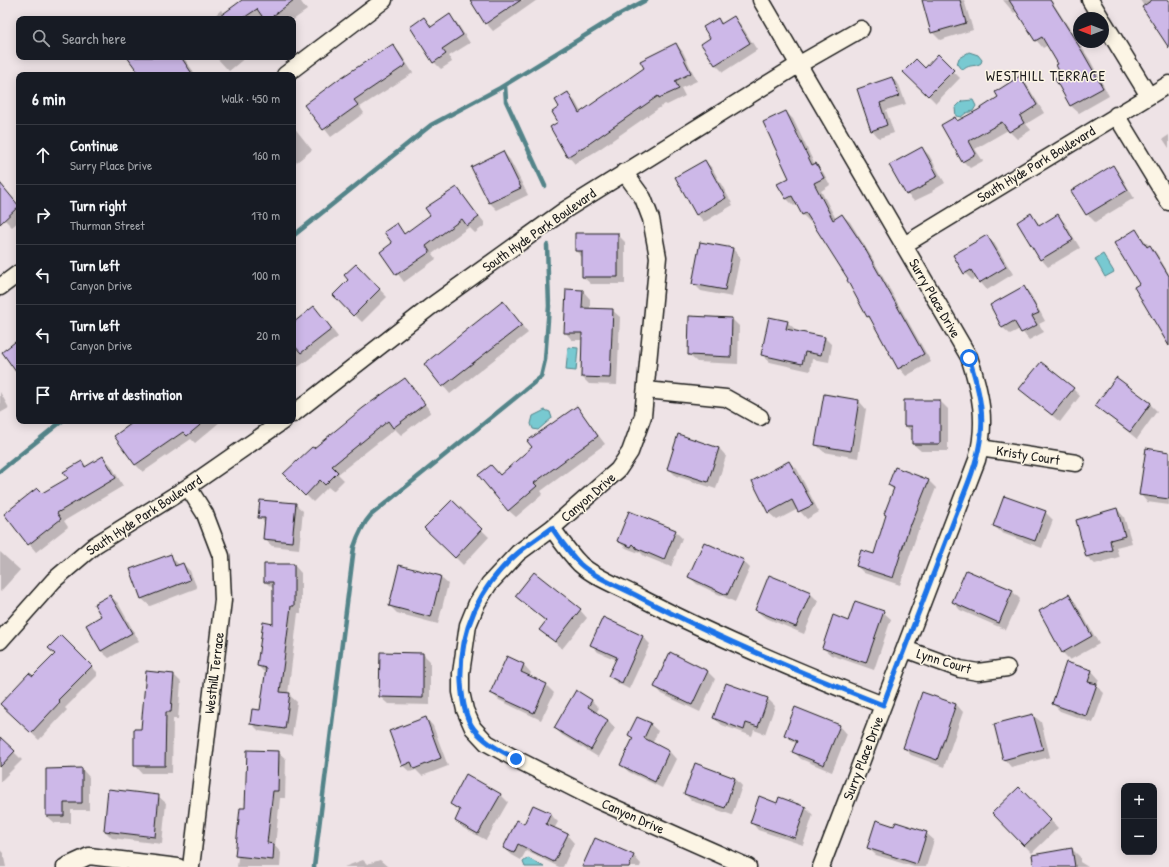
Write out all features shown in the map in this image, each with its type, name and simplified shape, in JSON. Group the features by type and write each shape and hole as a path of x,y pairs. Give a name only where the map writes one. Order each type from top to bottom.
{"street":[{"path":"289,72 384,0"},
{"name":"Surry Place Drive","path":"761,0 969,358 982,406 980,448 972,474 821,867"},
{"path":"1090,0 1097,12"},
{"name":"South Hyde Park Boulevard","path":"296,412 498,257 565,210 798,65 861,29"},
{"path":"1109,31 1149,96"},
{"name":"South Hyde Park Boulevard","path":"904,245 1169,84"},
{"path":"1116,116 1169,202"},
{"name":"Canyon Drive","path":"624,172 643,198 652,219 658,257 643,416 630,452 618,470 552,528 518,553 501,570 477,603 468,624 461,673 461,692 465,710 473,728 488,743 522,763 597,800 748,867"},
{"path":"0,287 16,275"},
{"path":"646,390 726,398 760,417"},
{"name":"South Hyde Park Boulevard","path":"0,641 54,580 94,545 188,487 279,424"},
{"name":"Kristy Court","path":"980,448 1076,463"},
{"name":"Westhill Terrace","path":"188,487 205,514 221,556 223,600 191,867"},
{"path":"552,528 581,565 604,579 672,614 783,666 883,705"},
{"name":"Lynn Court","path":"905,649 960,669 978,672 1007,668"},
{"path":"65,867 89,856 178,867"}],"water":[{"path":"969,52 978,55 982,60 981,63 964,69 960,68 957,64 959,58"},
{"path":"973,100 976,106 973,111 966,113 961,117 956,116 955,108 962,101"},
{"path":"1103,254 1114,272 1105,277 1095,259"},
{"path":"568,347 578,348 576,371 566,370"},
{"path":"545,410 550,412 552,418 538,430 533,429 531,424 533,416"},
{"path":"528,858 544,867 525,867 523,862"}],"building":[{"path":"242,0 294,0 273,16 262,16 257,9 246,16 220,16"},
{"path":"470,0 521,0 485,24"},
{"path":"922,0 960,0 966,23 931,33"},
{"path":"1009,0 1050,0 1073,37 1073,48 1080,48 1103,88 1070,106 1055,79 1061,75 1056,65 1058,64 1042,37 1035,41"},
{"path":"1152,0 1169,0 1169,48 1142,7"},
{"path":"450,14 463,35 442,49 446,54 433,63 410,27 424,17 431,27"},
{"path":"734,16 750,43 715,65 701,44 710,38 703,27 718,18 721,24"},
{"path":"676,43 691,73 675,81 679,89 659,98 658,96 567,157 550,127 558,122 552,112 559,107 555,100 568,92 579,113 644,68 640,61"},
{"path":"393,44 406,65 354,100 358,105 323,130 304,105 339,79"},
{"path":"938,54 954,70 928,96 903,72 916,59 925,68"},
{"path":"129,60 183,60 191,72 138,72"},
{"path":"1020,76 1037,105 1020,116 1024,123 1009,132 1002,122 969,141 976,154 962,162 941,125 955,117 957,121 978,110 998,97 995,92"},
{"path":"892,77 899,96 880,103 887,125 871,131 857,89"},
{"path":"786,111 812,165 816,163 824,178 814,183 833,220 842,214 864,247 924,354 898,369 869,316 867,317 847,280 848,279 806,213 802,215 792,196 786,199 777,184 789,178 763,122"},
{"path":"922,147 938,176 925,183 926,185 906,195 889,165"},
{"path":"503,151 521,188 489,203 471,167"},
{"path":"705,160 726,198 696,215 675,177"},
{"path":"1113,165 1128,190 1086,215 1071,191"},
{"path":"0,183 16,202 16,209 0,224"},
{"path":"457,187 479,217 467,226 462,219 426,246 430,252 396,275 380,252 392,243 384,232 397,223 404,234 430,215 425,208"},
{"path":"1031,213 1039,226 1058,214 1073,240 1040,260 1017,222"},
{"path":"1136,229 1147,247 1150,245 1169,276 1169,346 1134,287 1139,284 1114,243"},
{"path":"575,233 618,233 618,277 582,277 582,251 575,251"},
{"path":"987,235 1006,267 979,283 971,270 964,274 953,255"},
{"path":"700,242 733,248 725,290 692,284"},
{"path":"356,264 380,289 353,316 333,295 348,280 344,275"},
{"path":"1024,286 1039,313 1032,316 1037,325 1021,333 1014,321 1002,328 990,305"},
{"path":"566,289 583,290 582,308 613,309 610,378 581,377 582,333 564,333"},
{"path":"503,301 522,325 442,387 424,364"},
{"path":"314,306 332,329 301,353 296,347 296,321"},
{"path":"689,316 732,318 731,357 688,355"},
{"path":"769,317 788,321 786,329 825,337 821,355 805,352 802,364 761,355"},
{"path":"16,341 16,372 2,352"},
{"path":"1041,362 1074,388 1052,415 1019,389"},
{"path":"1116,377 1151,403 1130,432 1095,406"},
{"path":"405,378 425,404 393,428 388,421 332,466 338,472 325,485 320,480 305,496 283,474 312,447 314,448 363,408"},
{"path":"824,394 859,400 851,451 815,445"},
{"path":"904,400 940,400 940,444 912,444 912,426 904,426"},
{"path":"577,406 598,436 534,483 537,486 508,511 478,475 491,465 500,475 532,447 527,441"},
{"path":"131,424 201,424 187,436 183,432 135,465 114,436"},
{"path":"678,434 719,448 708,482 667,469"},
{"path":"1146,448 1169,452 1169,499 1139,495"},
{"path":"103,456 116,478 57,513 61,519 28,545 4,514 37,488 42,493 68,478 63,472 82,461 85,467"},
{"path":"789,461 813,505 798,512 792,500 768,513 752,481"},
{"path":"895,467 929,480 911,525 910,524 893,578 856,566 861,550 874,554 886,515 884,514 894,488 888,485"},
{"path":"1004,496 1046,511 1035,541 993,526"},
{"path":"260,500 296,503 292,542 263,539 265,518 258,518"},
{"path":"452,500 482,529 455,558 424,528"},
{"path":"1117,508 1125,536 1110,540 1112,550 1086,557 1076,520"},
{"path":"629,511 676,530 664,560 636,548 633,544 631,547 617,541"},
{"path":"704,542 744,560 727,595 688,577"},
{"path":"171,554 175,566 183,563 190,580 141,599 130,569"},
{"path":"264,564 294,564 294,606 291,606 280,692 290,693 285,729 250,724 252,709 260,710 266,668 257,666 263,622 273,624 273,582 264,582"},
{"path":"399,565 441,576 431,617 389,606"},
{"path":"966,570 1013,590 999,623 952,602"},
{"path":"534,572 581,609 555,642 539,630 546,621 515,596"},
{"path":"769,575 811,592 796,627 755,610"},
{"path":"1069,594 1092,636 1062,653 1039,611"},
{"path":"110,595 132,633 101,651 86,625 101,616 94,604"},
{"path":"855,601 884,611 866,663 822,648 833,615 848,621"},
{"path":"603,617 643,636 622,683 608,676 617,657 590,645"},
{"path":"61,635 92,666 58,700 60,702 31,733 0,704 29,673 33,676 55,654 48,648"},
{"path":"380,652 423,653 423,698 379,697"},
{"path":"670,652 708,671 692,705 654,687"},
{"path":"507,656 524,664 521,672 547,684 534,713 490,693"},
{"path":"1066,662 1092,670 1088,682 1097,684 1086,716 1052,704"},
{"path":"146,671 174,674 171,712 166,712 165,766 134,766 134,729 141,729"},
{"path":"726,683 768,698 758,727 746,723 744,730 713,718"},
{"path":"576,690 592,700 588,707 608,720 591,750 554,728"},
{"path":"922,692 956,704 937,760 903,748"},
{"path":"795,707 840,725 824,765 792,752 797,741 784,735"},
{"path":"1033,714 1043,749 1003,760 994,724"},
{"path":"426,717 441,758 414,769 411,762 402,766 389,731"},
{"path":"637,717 651,723 644,738 669,751 655,782 620,765 633,738 628,735"},
{"path":"0,737 15,751 0,767"},
{"path":"247,750 279,751 278,791 273,791 267,843 274,844 273,860 235,856 240,808 245,808"},
{"path":"695,763 735,778 725,808 684,794"},
{"path":"82,768 82,803 64,803 64,816 46,816 46,769"},
{"path":"466,774 501,794 478,834 455,821 460,810 450,804"},
{"path":"1019,787 1051,820 1024,846 992,813"},
{"path":"108,789 159,795 155,837 104,831"},
{"path":"759,796 777,803 779,797 806,807 795,838 750,823"},
{"path":"533,805 551,813 546,824 568,834 554,862 518,844 514,853 503,848 517,820 524,824"},
{"path":"876,820 894,826 896,822 927,832 917,864 867,848"},
{"path":"595,838 634,855 629,867 582,867"},
{"path":"1072,848 1075,867 1034,867 1032,855"}],"waterway":[{"path":"296,234 431,125 500,88 620,14 646,0"},
{"path":"505,85 506,101 545,186"},
{"path":"314,867 354,547 357,538 371,515 541,377 545,360 549,306 547,245"},
{"path":"0,471 58,424"}],"district":[{"name":"WESTHILL TERRACE","path":"1046,76"}],"route":[{"path":"516,759 488,743 473,728 465,710 461,692 461,673 464,646 468,624 477,603 490,584 518,553 552,528 581,565 604,579 672,614 783,666 883,705 977,460 980,448 982,406 976,379 969,358"}]}
